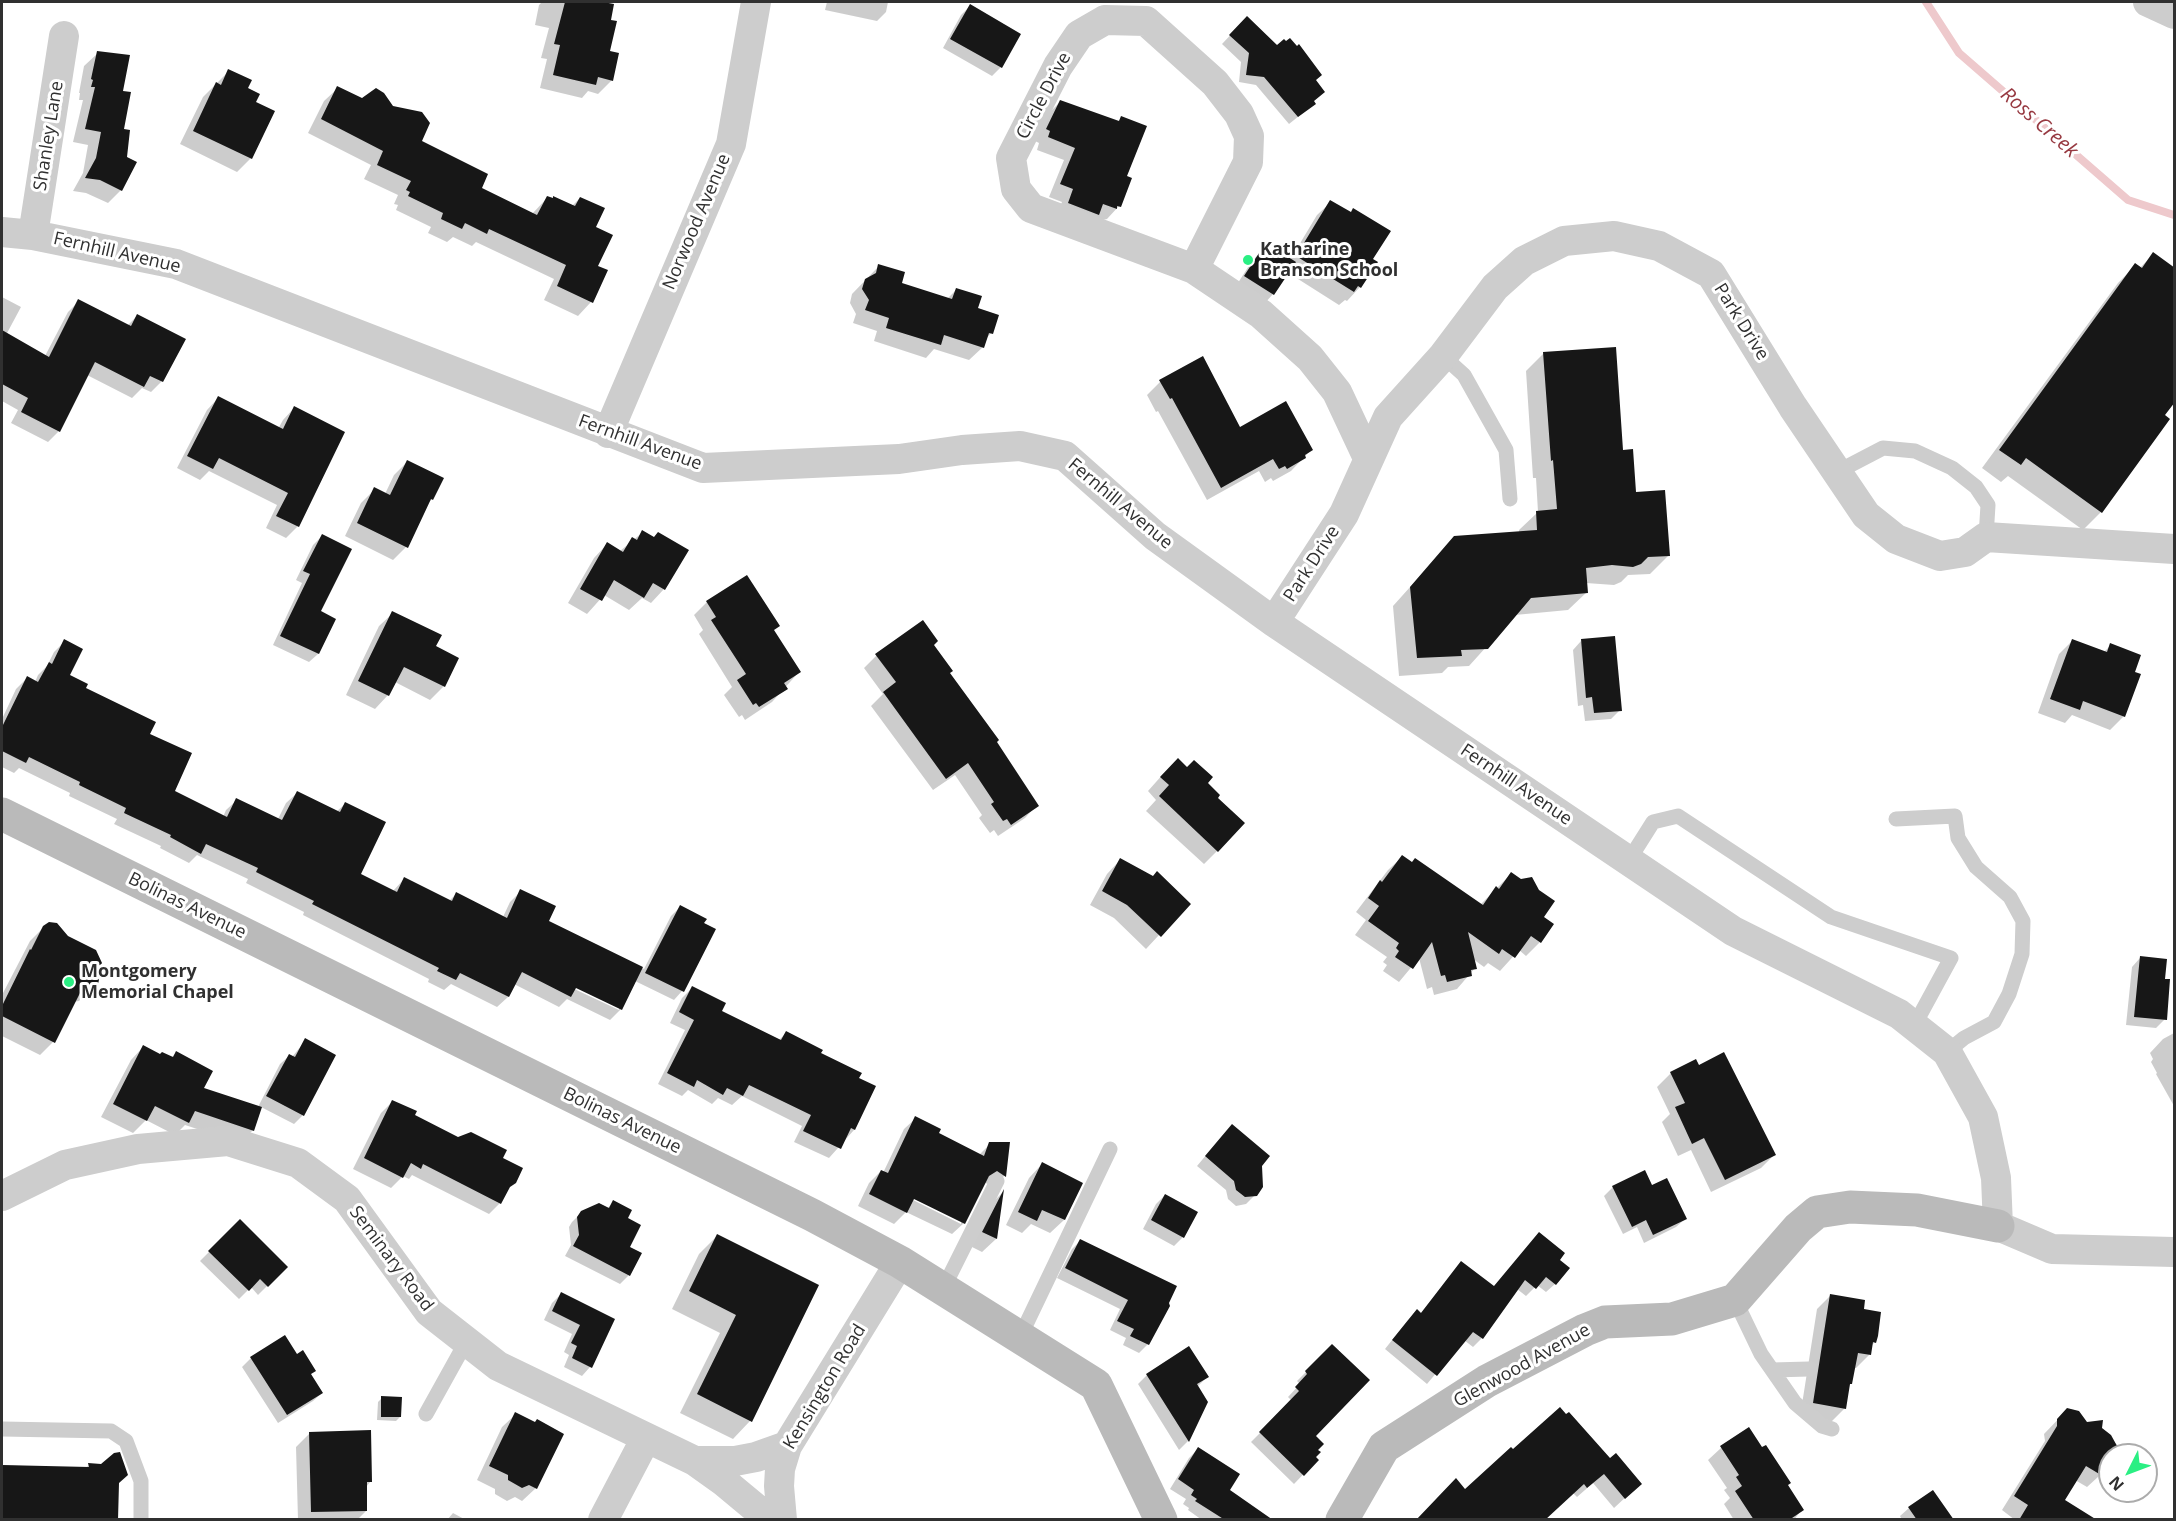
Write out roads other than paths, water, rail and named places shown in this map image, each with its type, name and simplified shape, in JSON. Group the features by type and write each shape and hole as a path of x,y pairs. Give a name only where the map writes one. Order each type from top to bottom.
{"street":[{"name":"Norwood Avenue","path":"608,433 731,144 756,2"},
{"path":"2148,2 2175,14"},
{"name":"Circle Drive","path":"1194,269 1248,162 1249,136 1239,114 1215,83 1146,21 1105,20 1079,34 1058,66 1011,158 1016,189 1031,208 1194,269 1261,314 1310,358 1337,392 1368,458"},
{"name":"Shanley Lane","path":"33,235 64,36"},
{"name":"Fernhill Avenue","path":"2,232 33,235 176,264 703,468 899,459 962,450 1020,446 1065,456 1155,536 1274,622 1733,931 1899,1014 1947,1052 1983,1117 1996,1178 1998,1226"},
{"name":"Park Drive","path":"1274,622 1344,514 1389,417 1443,356 1495,287 1524,261 1564,241 1614,236 1659,246 1711,274 1793,407 1866,515 1896,539 1940,556 1965,552 1986,537"},
{"path":"1986,537 2175,549"},
{"name":"Bolinas Avenue","path":"3,819 802,1210 943,1289 1096,1385 1161,1520"},
{"name":"Seminary Road","path":"2,1196 65,1165 127,1151 228,1141 298,1163 347,1199 429,1312 466,1342 498,1366 695,1461 770,1520"},
{"path":"1736,1300 1798,1228 1817,1212 1850,1208 1917,1210 1998,1226 2052,1249 2175,1252"},
{"name":"Kensington Road","path":"782,1520 778,1486 787,1446 900,1263"},
{"name":"Glenwood Avenue","path":"1342,1520 1384,1447 1488,1381 1585,1330 1605,1322 1672,1319 1736,1300"},
{"path":"603,1520 646,1438"},
{"name":"Seminary Road","path":"695,1461 735,1461 756,1457 787,1446"}],"lane":[{"path":"1443,356 1464,375 1506,450 1510,500"},
{"path":"1837,472 1883,448 1915,451 1952,468 1976,487 1988,505 1986,537"},
{"path":"1629,860 1653,822 1678,816 1831,916 1951,958 1914,1026"},
{"path":"1896,819 1955,816 1958,838 1976,867 2010,897 2023,921 2022,954 2009,994 1994,1022 1964,1038 1947,1052"},
{"path":"1020,1337 1110,1149"},
{"path":"943,1289 997,1181"},
{"path":"1736,1300 1761,1354 1795,1403 1822,1426 1832,1429"},
{"path":"426,1414 466,1342"},
{"path":"1772,1370 1809,1369"},
{"path":"2,1429 111,1431 126,1441 141,1481 141,1520"}],"waterway":[{"name":"Ross Creek","path":"1926,2 1959,53 2128,200 2174,215"}],"place":[{"name":"Katharine Branson School","path":"1248,260"},
{"name":"Montgomery Memorial Chapel","path":"69,982"}]}
